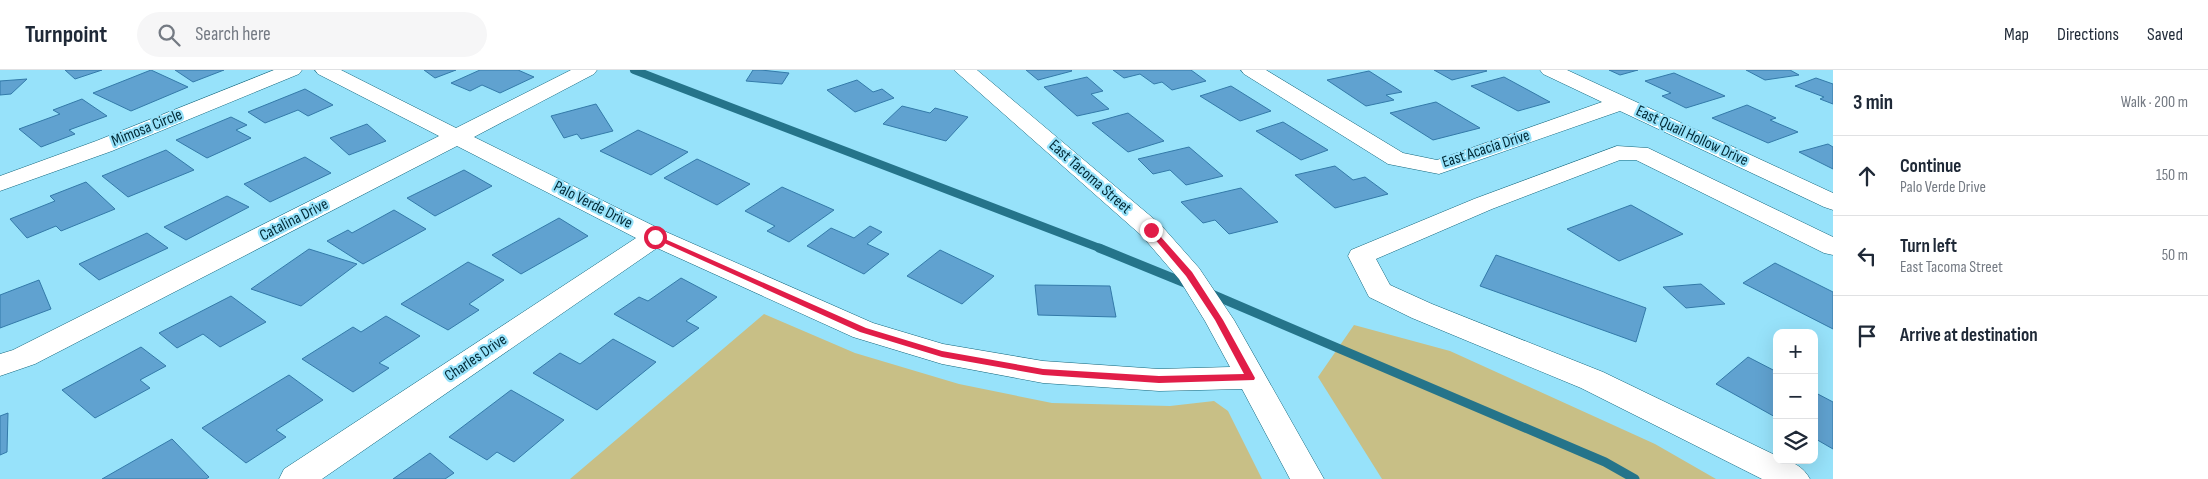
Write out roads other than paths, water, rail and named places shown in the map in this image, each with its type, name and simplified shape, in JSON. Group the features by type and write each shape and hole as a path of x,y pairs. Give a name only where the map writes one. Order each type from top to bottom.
{"street":[{"name":"Mimosa Circle","path":"0,184 104,146 292,70"},
{"name":"Palo Verde Drive","path":"325,70 459,136 655,237 863,330 942,354 1043,372 1159,380 1251,378"},
{"name":"Catalina Drive","path":"0,365 24,357 587,70"},
{"name":"East Tacoma Street","path":"964,70 1151,230 1189,274 1219,320 1307,479"},
{"name":"East Acacia Drive","path":"1251,70 1396,158 1439,167 1621,103"},
{"name":"East Quail Hollow Drive","path":"1550,70 1833,202"},
{"path":"1793,479 1592,380 1422,311 1379,291 1361,256 1483,204 1617,153 1640,153 1833,247"},
{"name":"Charles Drive","path":"296,479 655,237"}],"waterway":[{"path":"634,70 1102,249"},
{"path":"1099,248 1190,285"},
{"path":"1209,293 1605,462 1635,479"}]}
